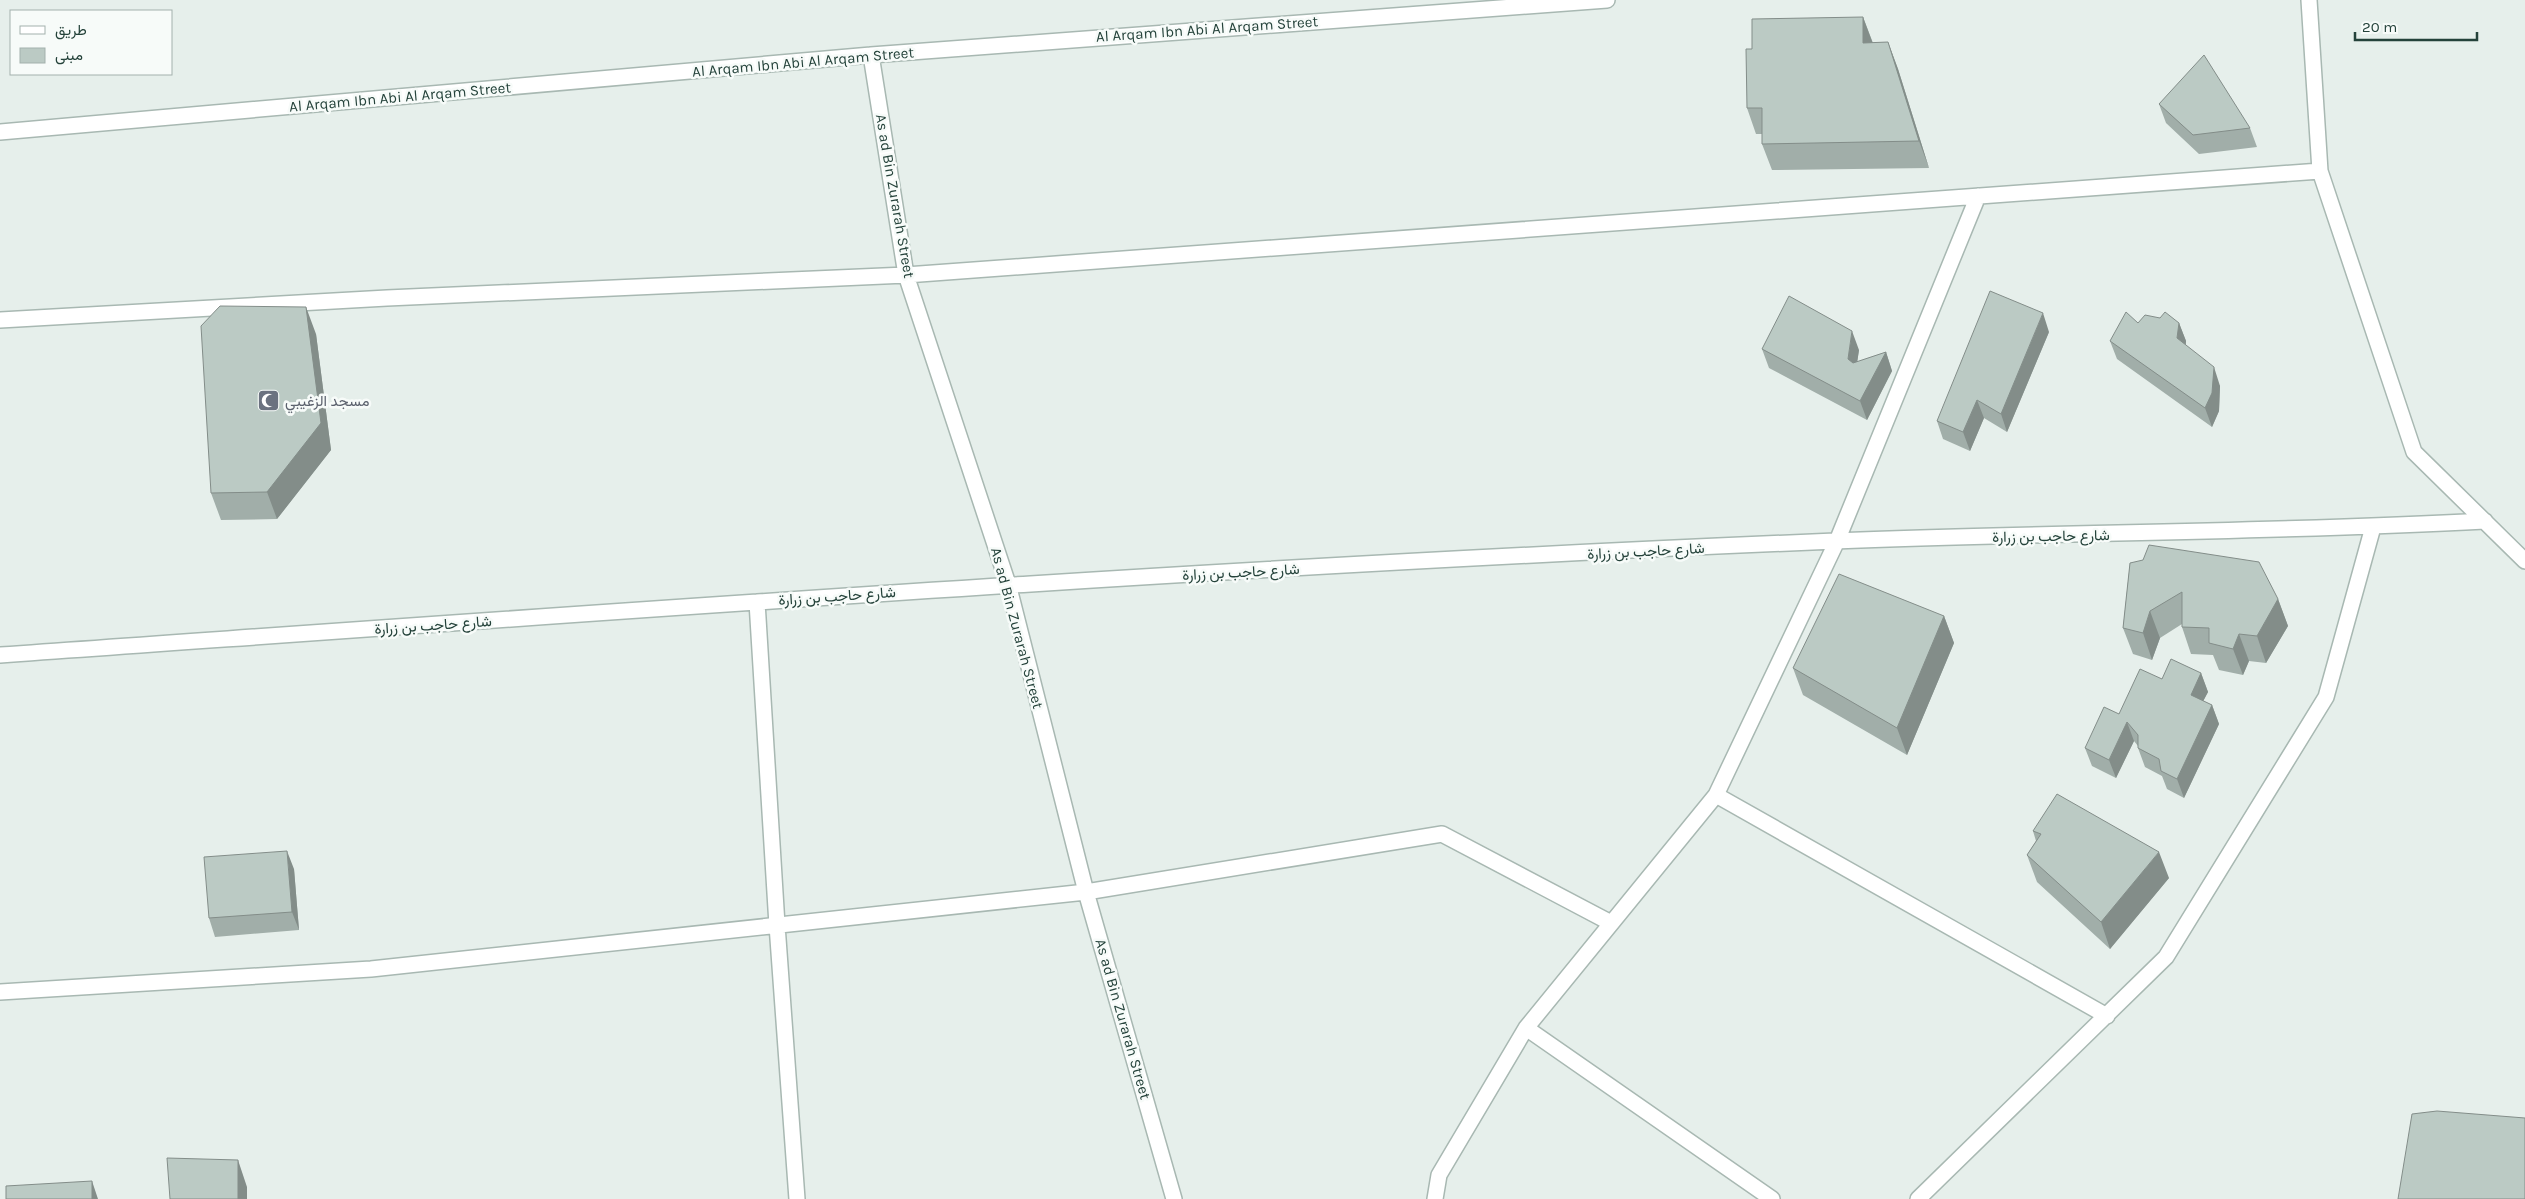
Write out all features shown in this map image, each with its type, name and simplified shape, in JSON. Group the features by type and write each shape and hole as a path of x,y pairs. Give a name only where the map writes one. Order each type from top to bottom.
{"street":[{"name":"Al Arqam Ibn Abi Al Arqam Street","path":"0,132 1435,6 1607,0"},
{"path":"2309,0 2320,171 2414,452 2525,561"},
{"name":"As ad Bin Zurarah Street","path":"872,55 906,275 1008,584 1086,892 1174,1199"},
{"path":"0,320 388,298 906,275 2320,171"},
{"path":"1435,1199 1439,1175 1526,1028 1716,795 1837,541 1978,196"},
{"name":"شارع حاجب بن زرارة","path":"0,655 1008,584 1837,541 2373,527 2485,521"},
{"path":"1919,1199 2166,957 2326,697 2373,527"},
{"path":"757,602 776,925 797,1199"},
{"path":"1716,795 2107,1016"},
{"path":"0,992 372,969 1086,892 1442,834 1611,923"},
{"path":"1526,1028 1772,1199"}],"building":[{"path":"1863,17 1863,43 1888,42 1919,141 1762,144 1762,108 1747,108 1746,49 1752,49 1752,19"},
{"path":"2204,55 2250,128 2193,135 2159,104"},
{"path":"1990,291 2043,313 2001,414 1977,400 1963,432 1937,421"},
{"path":"1789,296 1852,331 1848,359 1853,363 1886,352 1860,401 1762,349"},
{"name":"مسجد الزغيبي","path":"220,306 306,307 321,423 267,492 211,493 201,326"},
{"path":"2126,312 2138,323 2145,315 2160,318 2165,312 2179,323 2177,338 2214,367 2212,393 2205,408 2110,341"},
{"path":"2149,545 2259,562 2278,599 2257,636 2239,634 2233,649 2209,643 2209,628 2182,627 2182,592 2150,611 2143,633 2123,628 2130,563 2143,560"},
{"path":"1839,574 1944,616 1897,728 1793,668"},
{"path":"2171,659 2201,673 2191,695 2212,705 2177,779 2161,771 2159,759 2138,748 2138,735 2127,722 2109,760 2085,748 2104,707 2119,714 2140,669 2162,679"},
{"path":"2057,794 2159,852 2101,922 2027,855 2041,834 2033,831"},
{"path":"287,851 292,912 209,918 204,857"},
{"path":"2437,1111 2525,1118 2525,1199 2398,1199 2412,1114"},
{"path":"167,1158 238,1160 238,1199 170,1199"},
{"path":"92,1181 92,1199 6,1199 6,1186"}],"place":[{"name":"مسجد الزغيبي","path":"269,401"}]}
